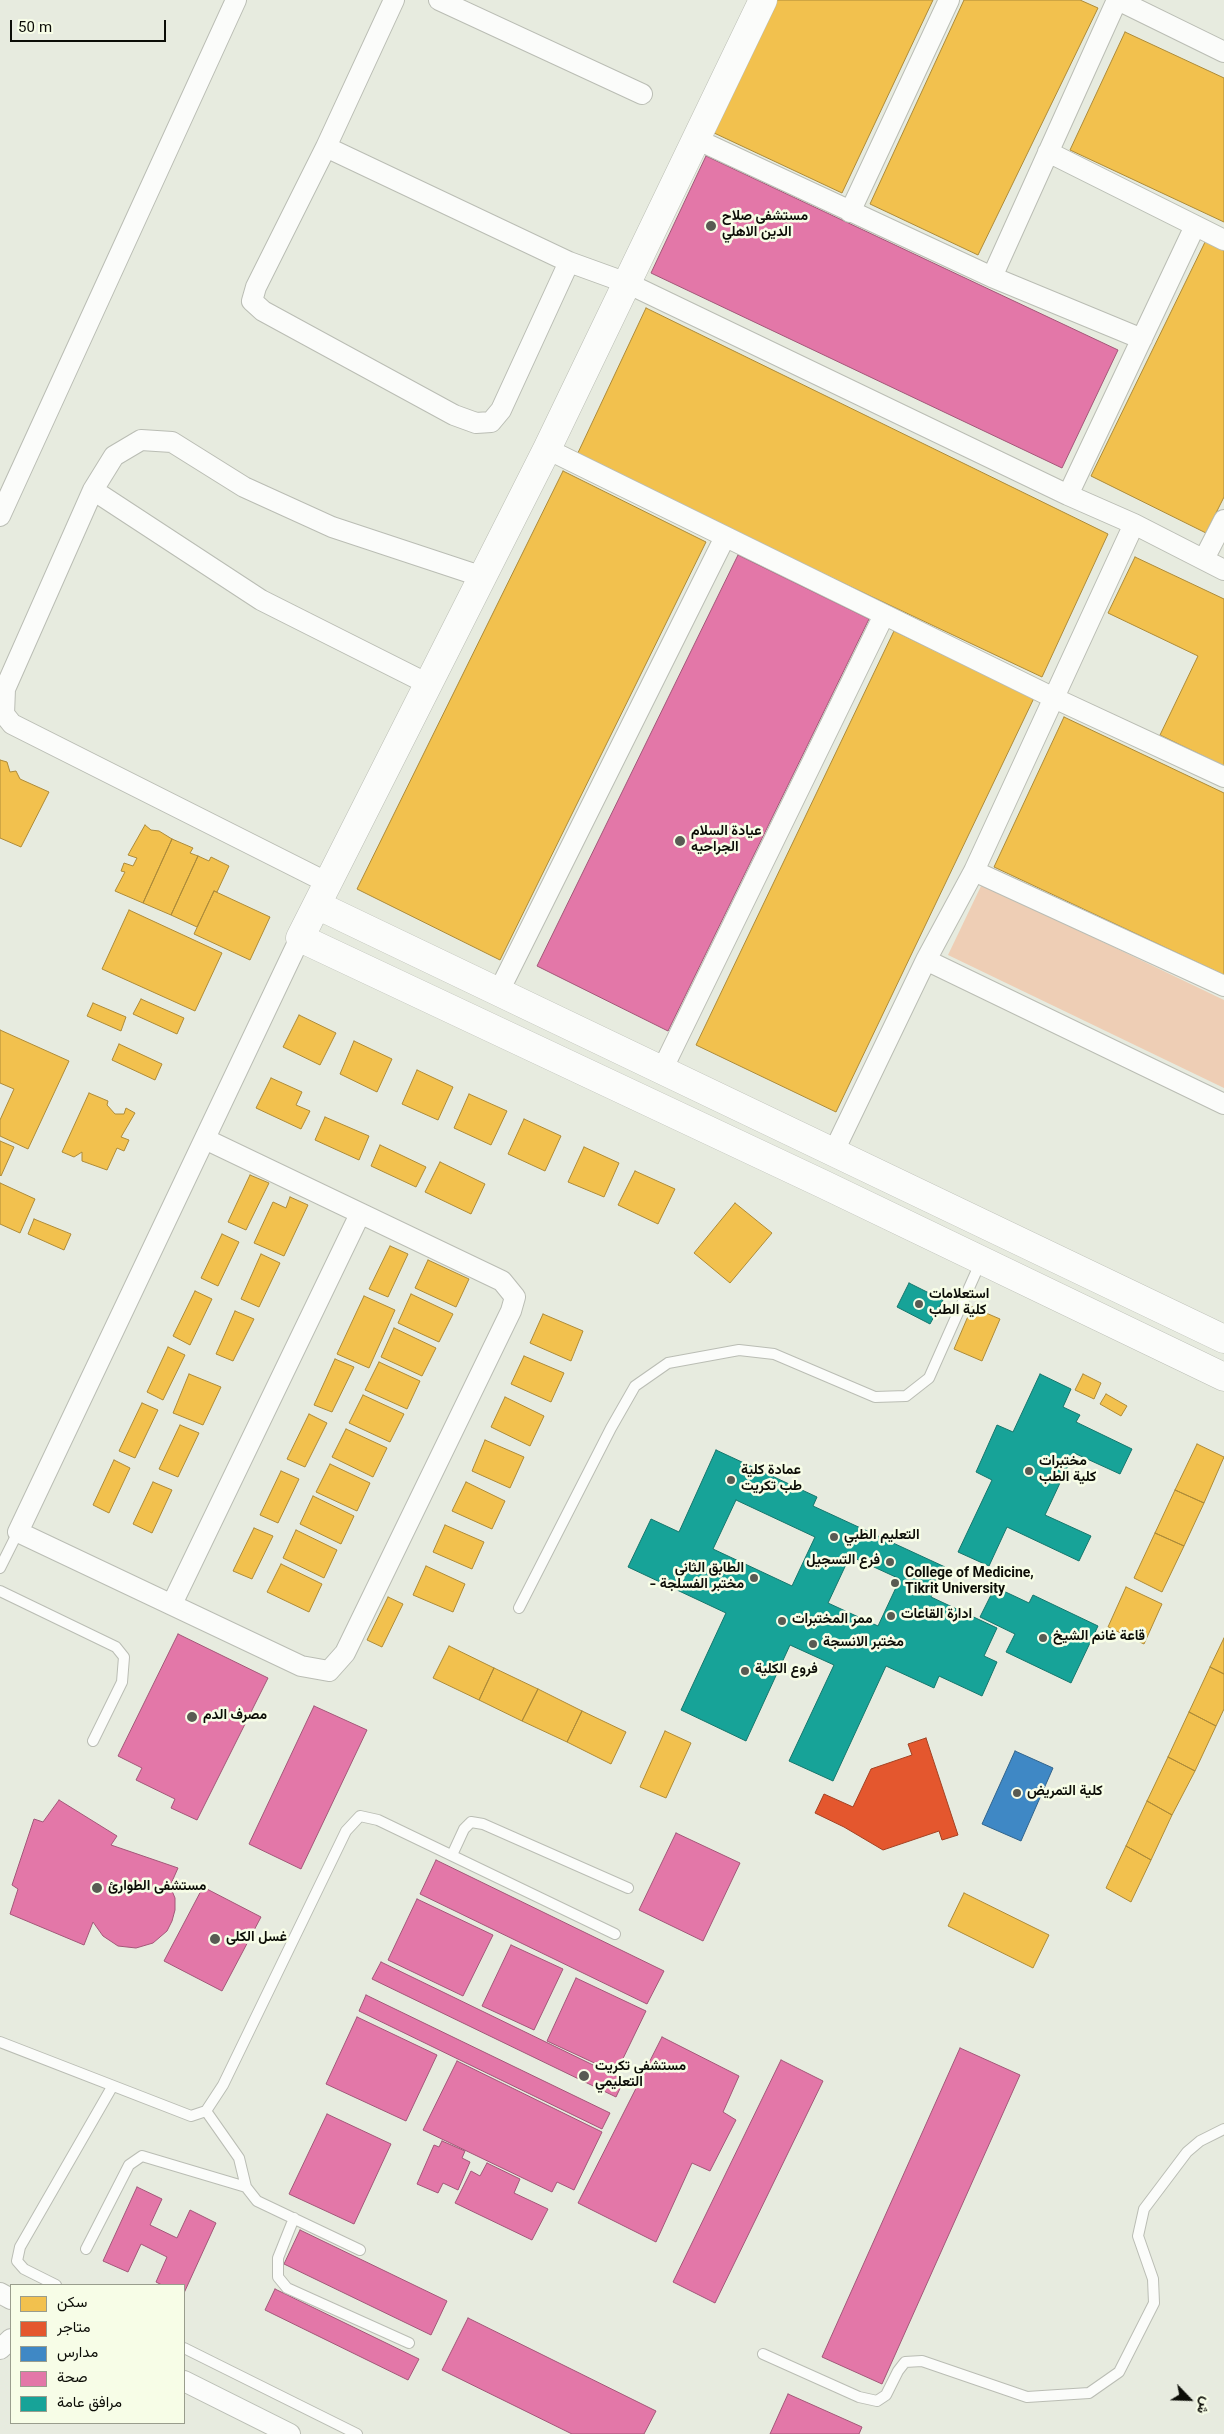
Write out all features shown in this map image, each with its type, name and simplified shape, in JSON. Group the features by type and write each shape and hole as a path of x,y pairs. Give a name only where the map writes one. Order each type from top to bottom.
{"street":[{"path":"0,516 236,0"},
{"path":"394,0 326,147 256,287 252,301 263,311 454,415 476,423 491,422 501,410 569,262"},
{"path":"439,0 642,94"},
{"path":"206,1139 502,1281 515,1297 511,1311 345,1653 329,1671 301,1666 18,1532 300,938 548,449 763,0"},
{"path":"850,212 949,0"},
{"path":"992,277 1118,0 1224,52"},
{"path":"696,139 992,277 1142,339"},
{"path":"326,147 569,262 627,282 1068,495 1134,524 1224,570"},
{"path":"1048,152 1224,240"},
{"path":"1068,495 1195,226"},
{"path":"483,577 332,527 244,487 172,442 141,440 114,456 93,490 5,689 4,714 12,724 499,991 1224,1340"},
{"path":"548,449 1054,698 1224,777"},
{"path":"93,490 261,600 428,684"},
{"path":"1204,559 1224,520"},
{"path":"834,1151 926,960 974,871 1134,524"},
{"path":"499,991 725,537"},
{"path":"662,1070 884,615"},
{"path":"974,871 1224,986"},
{"path":"300,938 1224,1377"},
{"path":"926,960 1224,1104"},
{"path":"172,1604 360,1214"},
{"path":"1072,1304 1088,1274"},
{"path":"0,2349 10,2340"},
{"path":"185,2382 290,2434"}],"lane":[{"path":"519,1608 611,1428 635,1386 668,1363 740,1350 774,1354 875,1397 906,1396 929,1378 981,1260"},
{"path":"0,1568 18,1532"},
{"path":"0,1591 116,1647 124,1657 122,1682 93,1741"},
{"path":"0,2042 191,2116 206,2111 223,2085 346,1831 360,1816 378,1820 615,1934"},
{"path":"452,1855 464,1829 471,1822 483,1824 628,1888"},
{"path":"54,2284 24,2269 17,2261 20,2247 112,2087"},
{"path":"206,2111 239,2158 246,2187 257,2200 360,2250"},
{"path":"763,2354 859,2397 877,2401 886,2395 898,2371 905,2362 922,2361 1027,2397 1089,2393 1119,2372 1154,2303 1154,2279 1138,2236 1144,2209 1187,2152 1200,2141 1224,2129"},
{"path":"86,2249 129,2166 142,2156 246,2187"},
{"path":"294,2218 278,2258 278,2277 287,2288 409,2343"},
{"path":"185,2348 357,2434"}],"shaded area":[{"path":"982,884 1224,1000 1224,1088 948,955"}],"building: سكن":[{"path":"775,0 933,0 842,193 712,132"},
{"path":"964,0 1080,0 1098,8 978,255 870,204"},
{"path":"1125,32 1224,78 1224,222 1070,150"},
{"path":"1207,238 1224,246 1224,497 1206,533 1091,476"},
{"path":"646,308 1108,534 1042,677 576,457"},
{"path":"563,471 706,542 500,960 357,889"},
{"path":"1135,557 1224,599 1224,766 1160,735 1198,656 1108,613"},
{"path":"894,631 1034,698 836,1112 696,1045"},
{"path":"1064,717 1224,793 1224,975 994,867"},
{"path":"0,760 7,762 10,772 16,771 20,779 49,792 21,847 0,838"},
{"path":"145,825 151,830 159,831 172,839 143,903 115,891 125,872 121,871 124,863 133,866 137,858 128,855"},
{"path":"172,839 193,848 190,853 198,856 171,915 143,903"},
{"path":"198,856 209,861 211,857 229,866 217,892 214,891 197,927 171,915"},
{"path":"214,891 270,917 250,960 194,934"},
{"path":"129,910 222,953 195,1011 102,969"},
{"path":"141,999 184,1018 177,1034 133,1014"},
{"path":"93,1003 126,1017 121,1031 87,1016"},
{"path":"299,1015 336,1033 320,1065 283,1047"},
{"path":"0,1030 69,1061 28,1149 0,1136 0,1120 14,1089 0,1083"},
{"path":"354,1041 392,1059 377,1092 340,1074"},
{"path":"119,1044 162,1064 155,1080 112,1060"},
{"path":"417,1070 453,1087 438,1120 402,1104"},
{"path":"271,1078 302,1092 296,1105 310,1111 301,1129 256,1108"},
{"path":"89,1093 108,1101 107,1105 115,1114 124,1114 126,1108 135,1113 121,1137 129,1140 124,1151 117,1148 107,1170 82,1161 82,1152 74,1157 62,1152"},
{"path":"469,1094 507,1111 491,1145 454,1128"},
{"path":"325,1117 369,1136 359,1160 315,1140"},
{"path":"524,1119 561,1136 545,1171 508,1154"},
{"path":"0,1141 14,1147 1,1176 0,1175"},
{"path":"380,1145 426,1167 416,1187 371,1166"},
{"path":"584,1147 619,1163 604,1197 568,1182"},
{"path":"440,1162 485,1184 471,1214 425,1192"},
{"path":"635,1171 675,1189 658,1224 618,1205"},
{"path":"250,1175 269,1183 246,1230 228,1222"},
{"path":"0,1183 35,1199 20,1233 0,1224"},
{"path":"290,1197 308,1205 284,1256 254,1243 273,1202 286,1208"},
{"path":"735,1203 772,1233 730,1283 694,1253"},
{"path":"34,1219 71,1234 64,1250 28,1234"},
{"path":"222,1234 239,1242 218,1286 201,1278"},
{"path":"390,1246 408,1254 388,1297 369,1289"},
{"path":"261,1254 280,1263 259,1307 241,1299"},
{"path":"428,1260 469,1279 456,1307 415,1288"},
{"path":"195,1291 212,1299 190,1345 173,1336"},
{"path":"411,1294 453,1314 439,1342 398,1323"},
{"path":"364,1296 395,1310 369,1368 337,1354"},
{"path":"972,1307 1000,1319 982,1361 954,1349"},
{"path":"235,1311 254,1319 233,1361 216,1354"},
{"path":"543,1314 583,1331 571,1361 530,1343"},
{"path":"394,1328 436,1348 422,1376 381,1357"},
{"path":"168,1347 185,1355 163,1400 147,1392"},
{"path":"524,1356 564,1373 551,1402 511,1384"},
{"path":"335,1359 354,1367 332,1412 314,1405"},
{"path":"379,1362 420,1381 407,1409 365,1390"},
{"path":"189,1374 221,1387 203,1425 173,1413"},
{"path":"1083,1374 1101,1383 1094,1399 1075,1390"},
{"path":"1106,1394 1127,1406 1121,1416 1100,1404"},
{"path":"363,1395 404,1414 390,1442 349,1423"},
{"path":"505,1397 544,1416 530,1446 491,1427"},
{"path":"142,1403 158,1410 135,1458 119,1451"},
{"path":"309,1414 327,1423 305,1467 287,1459"},
{"path":"180,1425 199,1433 178,1477 159,1469"},
{"path":"346,1429 387,1448 373,1477 332,1457"},
{"path":"485,1440 524,1457 510,1488 472,1471"},
{"path":"1197,1444 1224,1457 1204,1503 1175,1490"},
{"path":"114,1460 130,1468 109,1513 93,1505"},
{"path":"330,1464 370,1483 357,1511 316,1492"},
{"path":"281,1471 299,1479 278,1523 260,1515"},
{"path":"153,1482 172,1490 152,1533 133,1524"},
{"path":"466,1482 505,1501 492,1529 452,1511"},
{"path":"1175,1490 1204,1503 1184,1546 1155,1533"},
{"path":"313,1496 354,1516 341,1544 300,1524"},
{"path":"445,1525 484,1542 472,1569 433,1552"},
{"path":"254,1528 273,1536 252,1579 233,1571"},
{"path":"296,1530 337,1550 324,1578 283,1558"},
{"path":"1155,1533 1184,1546 1162,1592 1134,1578"},
{"path":"281,1564 322,1584 309,1612 267,1592"},
{"path":"426,1566 465,1584 453,1612 413,1595"},
{"path":"1126,1587 1162,1604 1144,1644 1108,1627"},
{"path":"388,1597 403,1604 382,1647 367,1640"},
{"path":"1224,1638 1224,1674 1210,1667"},
{"path":"449,1646 494,1668 479,1700 433,1678"},
{"path":"1210,1667 1224,1674 1224,1709 1216,1726 1189,1712"},
{"path":"494,1668 538,1689 522,1721 479,1700"},
{"path":"538,1689 582,1711 567,1742 522,1721"},
{"path":"582,1711 626,1732 611,1764 567,1742"},
{"path":"1189,1712 1216,1726 1195,1771 1168,1757"},
{"path":"665,1731 691,1743 666,1798 640,1787"},
{"path":"1168,1757 1195,1771 1172,1815 1147,1801"},
{"path":"1147,1801 1172,1815 1151,1860 1126,1846"},
{"path":"1126,1846 1151,1860 1131,1902 1106,1888"},
{"path":"964,1893 1049,1935 1033,1968 948,1926"}],"building: متاجر":[{"path":"926,1738 958,1835 942,1840 939,1831 883,1850 844,1827 815,1813 824,1794 853,1807 871,1769 912,1755 908,1744"}],"building: مدارس":[{"path":"1015,1751 1053,1768 1021,1841 982,1824"}],"building: صحة":[{"path":"706,156 1118,350 1062,468 651,273"},
{"path":"738,555 869,619 668,1031 537,966"},
{"path":"178,1634 268,1678 197,1820 171,1808 175,1799 136,1780 142,1768 118,1756"},
{"path":"314,1706 367,1730 301,1869 249,1844"},
{"path":"59,1800 117,1836 111,1845 178,1868 170,1886 175,1898 175,1910 172,1921 167,1931 153,1943 136,1948 118,1946 103,1936 93,1922 84,1945 10,1914 18,1889 12,1885 34,1819 43,1822"},
{"path":"676,1833 740,1863 703,1941 639,1910"},
{"path":"436,1860 664,1971 647,2004 420,1894"},
{"path":"203,1887 261,1917 222,1991 164,1961"},
{"path":"417,1899 493,1935 463,1996 388,1960"},
{"path":"511,1945 563,1969 534,2030 482,2006"},
{"path":"381,1962 624,2080 616,2097 372,1979"},
{"path":"576,1978 646,2011 616,2073 547,2041"},
{"path":"366,1995 610,2113 602,2129 359,2011"},
{"path":"357,2017 437,2055 406,2121 326,2084"},
{"path":"662,2037 739,2076 723,2112 736,2120 710,2171 692,2163 656,2242 578,2203"},
{"path":"960,2048 1020,2075 882,2384 822,2357"},
{"path":"781,2060 823,2081 715,2303 673,2282"},
{"path":"457,2061 602,2132 574,2190 557,2182 552,2192 423,2130"},
{"path":"327,2114 391,2144 354,2224 289,2194"},
{"path":"442,2141 465,2151 462,2158 470,2162 458,2190 443,2183 438,2193 417,2184 434,2145 439,2147"},
{"path":"487,2163 520,2179 514,2193 548,2209 532,2240 455,2203 471,2171 480,2176"},
{"path":"137,2187 162,2199 150,2225 177,2238 190,2210 216,2223 185,2291 185,2284 160,2284 156,2282 167,2257 141,2244 128,2272 103,2261"},
{"path":"300,2230 447,2301 431,2335 284,2264"},
{"path":"275,2289 419,2359 408,2380 265,2310"},
{"path":"468,2318 656,2411 644,2434 572,2434 442,2370"},
{"path":"788,2394 862,2427 859,2434 770,2434"}],"building: مرافق عامة":[{"path":"909,1283 943,1300 930,1324 897,1307"},
{"path":"1040,1374 1071,1389 1063,1407 1080,1415 1076,1422 1132,1449 1120,1474 1074,1453 1045,1515 1091,1536 1079,1561 1007,1527 989,1566 958,1552 992,1480 976,1472 997,1425 1013,1432"},
{"path":"716,1450 817,1497 813,1506 945,1567 931,1597 997,1628 984,1656 997,1662 982,1696 939,1676 934,1688 886,1666 833,1781 789,1761 834,1665 790,1645 746,1741 681,1710 726,1613 628,1567 651,1519 679,1532","holes":["736,1500 815,1537 792,1586 713,1549","850,1556 900,1579 878,1626 828,1603"]},
{"path":"995,1587 1029,1603 1033,1595 1098,1626 1071,1683 1006,1652 1015,1634 980,1617"}],"place":[{"name":"مستشفى صلاح الدين الاهلي","path":"711,226"},
{"name":"عيادة السلام الجراحيه","path":"680,841"},
{"name":"استعلامات كلية الطب","path":"919,1304"},
{"name":"مختبرات كلية الطب","path":"1029,1471"},
{"name":"عمادة كلية طب تكريت","path":"731,1480"},
{"name":"التعليم الطبي","path":"834,1537"},
{"name":"فرع التسجيل","path":"890,1562"},
{"name":"الطابق الثاني - مختبر الفسلجة","path":"754,1578"},
{"name":"College of Medicine, Tikrit University","path":"895,1583"},
{"name":"ادارة القاعات","path":"891,1616"},
{"name":"ممر المختبرات","path":"782,1621"},
{"name":"قاعة غانم الشيخ","path":"1043,1638"},
{"name":"مختبر الانسجة","path":"813,1644"},
{"name":"فروع الكلية","path":"745,1671"},
{"name":"مصرف الدم","path":"192,1717"},
{"name":"كلية التمريض","path":"1017,1793"},
{"name":"مستشفى الطوارئ","path":"97,1888"},
{"name":"غسل الكلى","path":"215,1939"},
{"name":"مستشفى تكريت التعليمي","path":"584,2076"}]}
